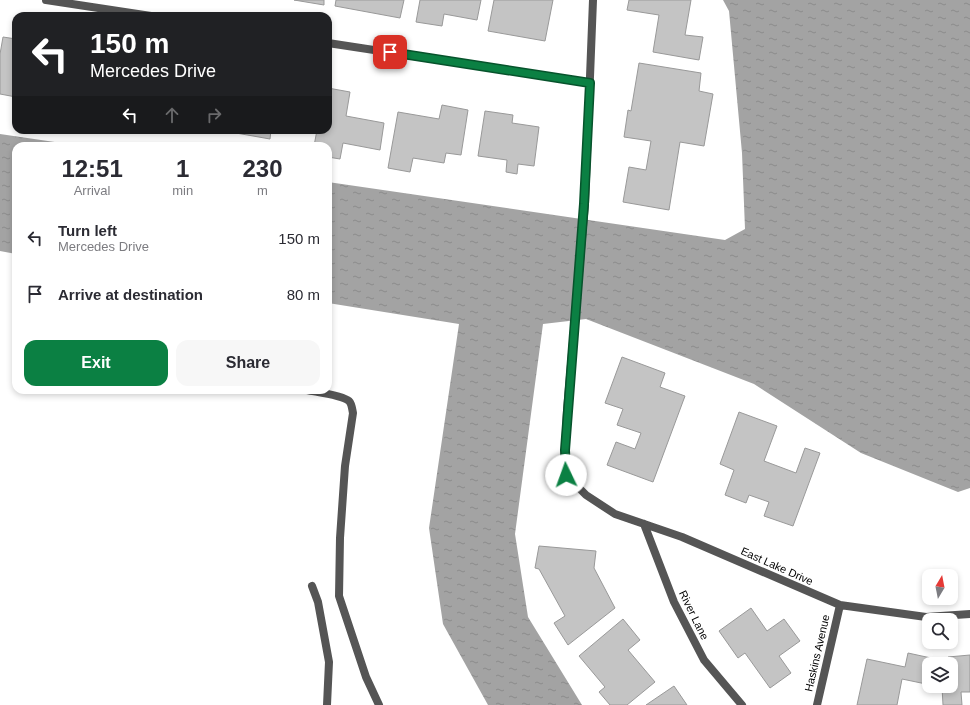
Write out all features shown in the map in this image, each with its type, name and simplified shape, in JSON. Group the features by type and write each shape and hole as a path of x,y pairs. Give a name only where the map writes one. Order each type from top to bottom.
{"street":[{"path":"46,0 125,12"},
{"name":"East Lake Drive","path":"593,0 584,204 565,450 566,475 586,495 615,514 682,536 840,605 926,617 970,614"},
{"path":"332,44 590,83"},
{"path":"325,394 343,398 352,406 353,413 345,466 340,538 339,596 366,678 379,705"},
{"name":"River Lane","path":"644,524 674,602 704,660 742,705"},
{"path":"312,586 318,602 329,662 327,705"},
{"name":"Haskins Avenue","path":"817,705 840,605"}],"water":[{"path":"723,0 970,0 970,488 958,492 861,453 754,384 586,319 543,324 515,534 528,617 582,705 488,705 443,624 429,528 459,324 332,304 332,183 725,240 745,229 742,153 729,11"},
{"path":"0,134 55,142 12,142 12,253 0,251"}],"building":[{"path":"294,0 324,0 324,5"},
{"path":"336,0 404,0 400,18 335,6"},
{"path":"420,0 481,0 477,20 444,14 442,26 416,22"},
{"path":"494,0 553,0 545,41 488,31"},
{"path":"629,0 691,0 685,35 703,37 699,60 653,52 659,15 627,10"},
{"path":"3,37 12,38 12,96 0,94 0,54"},
{"path":"639,63 701,73 699,91 713,94 704,146 680,142 669,210 623,202 629,167 646,170 651,141 624,137 628,110 631,111"},
{"path":"332,89 350,92 346,116 384,123 380,150 343,143 340,159 332,158 332,142 315,142 316,134 332,134"},
{"path":"442,105 468,110 461,155 446,153 444,163 413,158 410,172 388,168 398,112 439,119"},
{"path":"485,111 513,115 512,123 539,127 534,166 518,164 517,174 506,172 507,160 478,156"},
{"path":"242,134 271,134 270,139"},
{"path":"622,357 665,373 660,387 685,396 653,482 607,465 616,442 635,449 641,433 617,425 623,409 605,403"},
{"path":"739,412 777,426 764,461 796,473 805,448 820,453 793,526 764,516 769,502 749,495 746,503 725,495 734,470 720,464"},
{"path":"539,546 596,551 594,568 615,608 568,645 554,623 565,616 539,569 535,568"},
{"path":"751,608 767,631 784,619 800,641 779,656 791,673 770,688 745,653 738,658 719,631"},
{"path":"623,619 640,640 628,650 655,682 627,705 610,705 599,692 605,687 579,656"},
{"path":"908,653 926,657 922,657 922,683 902,679 897,705 857,705 867,659 905,667"},
{"path":"970,655 970,692 961,692 962,705 943,705 942,693 958,693 958,657 948,657"},
{"path":"674,686 687,705 646,705"}],"route":[{"path":"390,52 590,83 584,204 567,410 565,450 566,475"}]}
